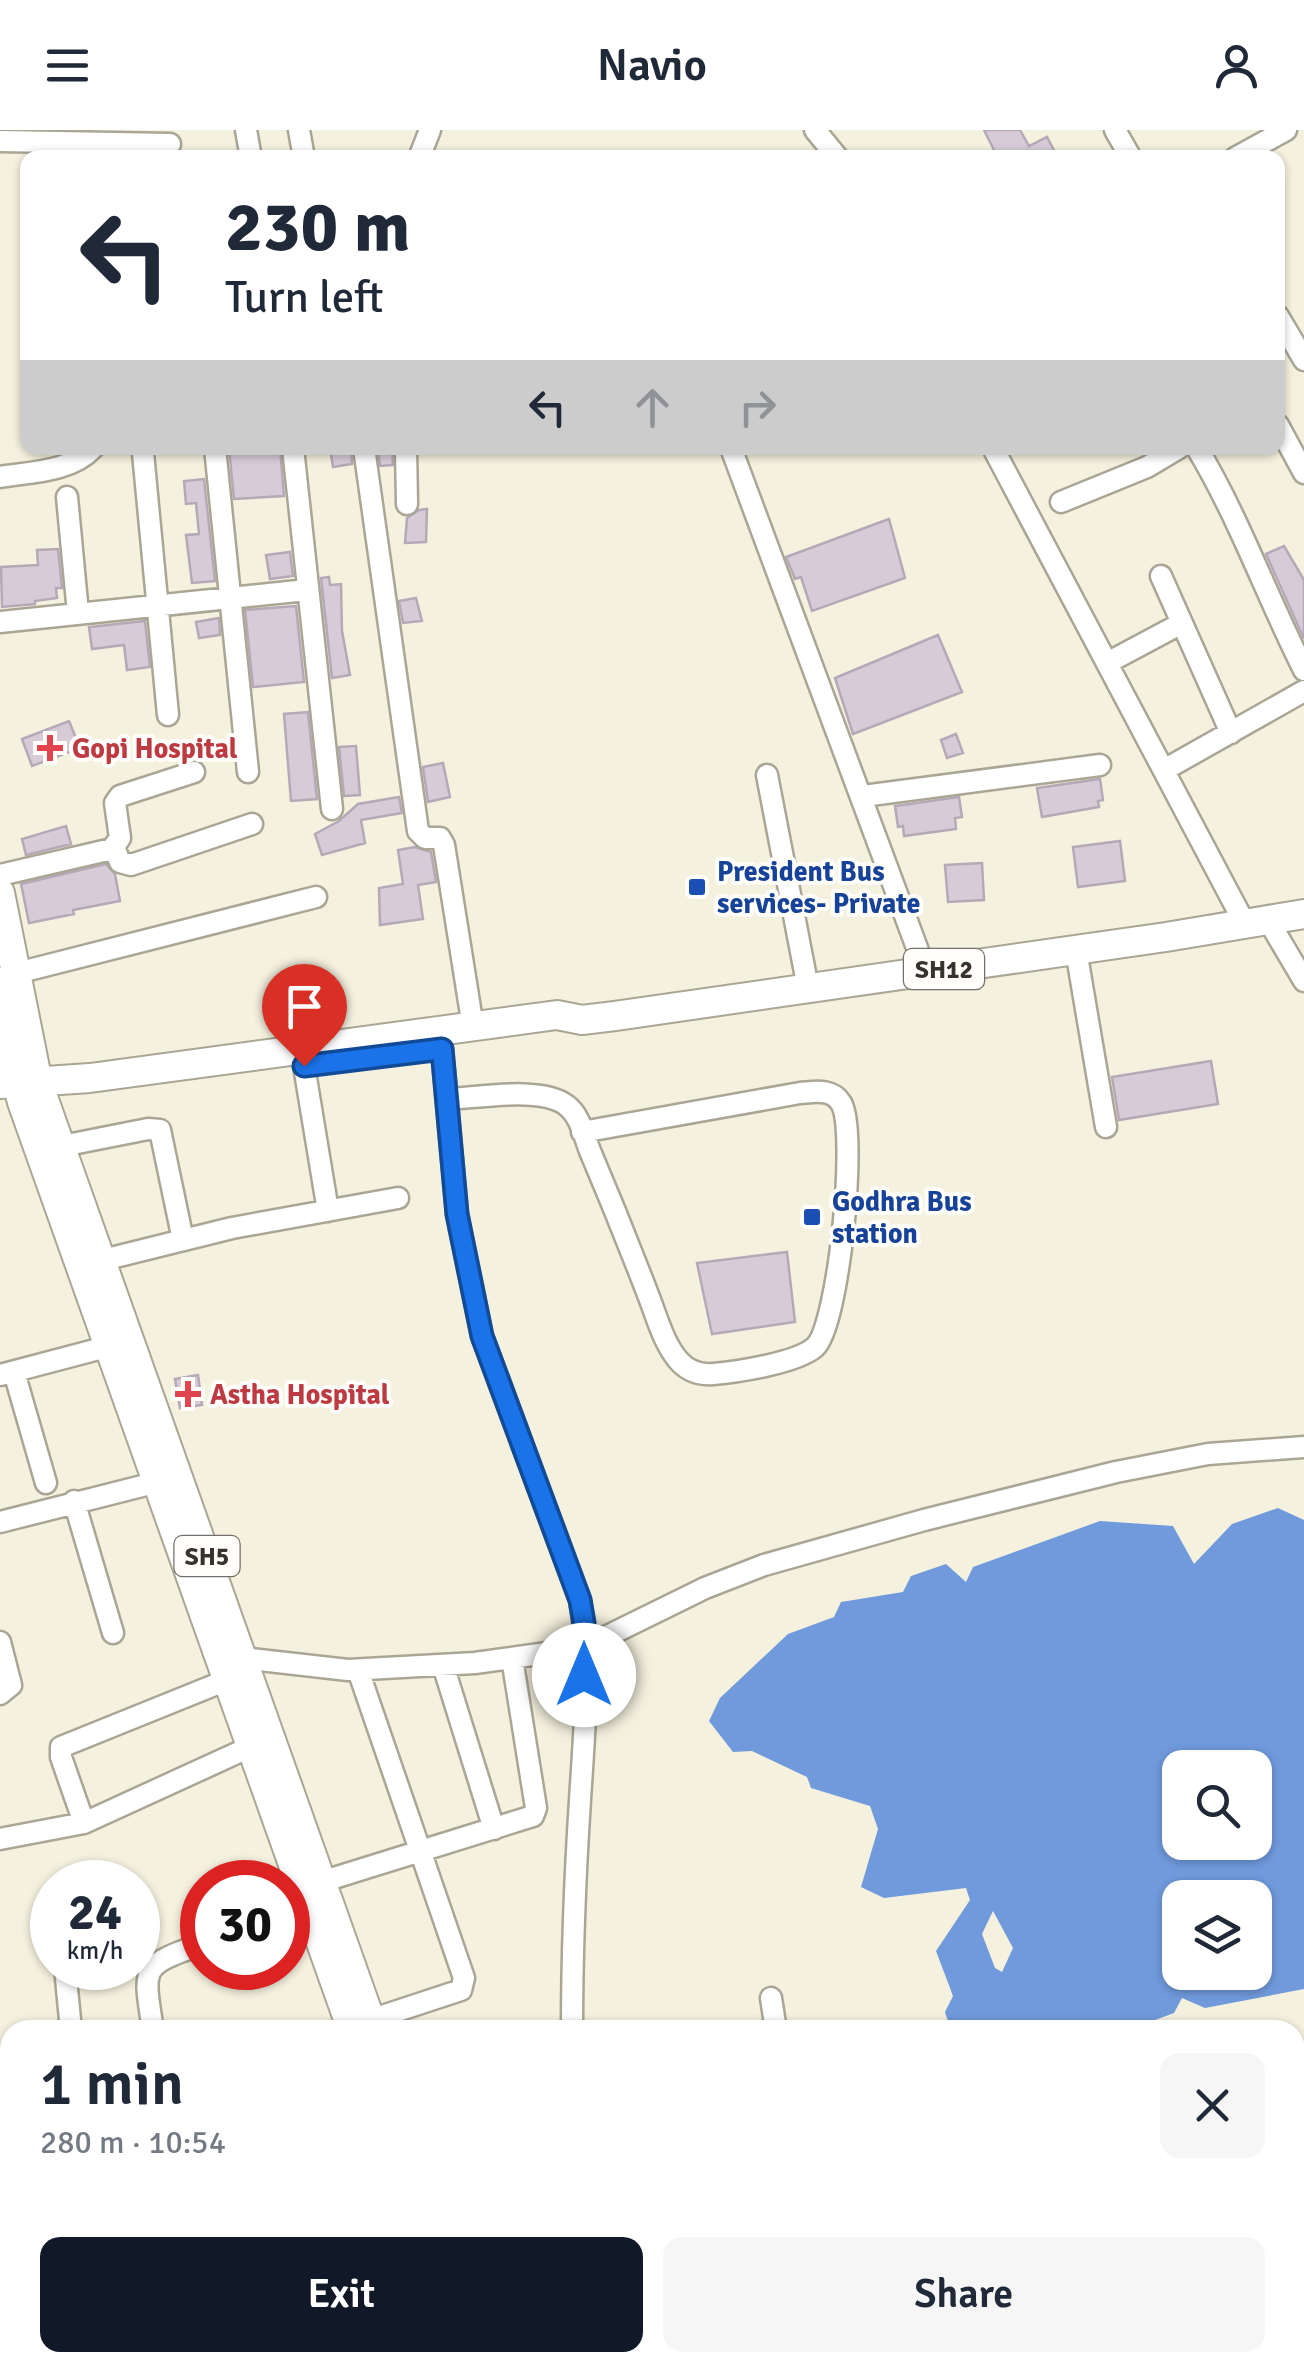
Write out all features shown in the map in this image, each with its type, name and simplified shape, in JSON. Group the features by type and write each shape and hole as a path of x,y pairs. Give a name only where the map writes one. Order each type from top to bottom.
{"main road":[{"path":"0,890 9,978 10,1058 20,1092"},
{"name":"SH12","path":"20,1092 442,1049 558,1032 582,1020 1304,914"},
{"name":"SH12","path":"20,1092 556,1014 582,1020"},
{"name":"SH5","path":"20,1092 62,1146 235,1669 293,1860"},
{"name":"SH5","path":"20,1092 158,1482 235,1669 250,1747 291,1860"},
{"name":"SH5","path":"310,1910 362,2020"}],"street":[{"path":"814,130 831,150"},
{"path":"1247,150 1273,133"},
{"path":"0,142 170,144"},
{"path":"1285,328 1304,360"},
{"path":"1285,438 1304,473"},
{"path":"0,477 74,462 83,455"},
{"path":"143,455 168,715"},
{"path":"217,455 248,772"},
{"path":"294,455 332,809"},
{"path":"365,455 418,831 422,837 440,838 444,846 474,1027"},
{"path":"406,455 407,504"},
{"path":"734,455 864,796 926,972"},
{"path":"997,455 1164,770 1257,922 1304,982"},
{"path":"1061,502 1167,455"},
{"path":"1201,455 1218,482 1273,610 1304,670"},
{"path":"67,497 78,613"},
{"path":"1161,576 1231,733"},
{"path":"0,622 306,590"},
{"path":"1107,663 1182,623"},
{"path":"1164,770 1304,691"},
{"path":"864,796 1100,765"},
{"path":"0,890 114,847 120,838 115,803 120,796 194,772"},
{"path":"767,775 808,988"},
{"path":"114,847 120,862 130,865 252,824"},
{"path":"9,978 316,897"},
{"path":"1076,950 1106,1127"},
{"path":"442,1049 457,1214 482,1336 580,1600 584,1730 572,1931 572,2020"},
{"path":"304,1066 328,1210"},
{"path":"447,1100 540,1094 564,1103 575,1114 582,1132 666,1339 680,1363 698,1374 715,1374 796,1358 820,1341 827,1328 840,1270 847,1149 840,1099 828,1092 800,1093 582,1132"},
{"path":"62,1146 160,1130 183,1240"},
{"path":"102,1260 398,1198"},
{"path":"46,1484 7,1373 110,1346"},
{"path":"84,1823 61,1747 235,1669 358,1670 443,1665 584,1648 705,1588 764,1565 924,1520 1116,1472 1208,1454 1304,1447"},
{"path":"0,1522 158,1482"},
{"path":"74,1502 113,1634"},
{"path":"0,1642 11,1685 0,1694"},
{"path":"310,1899 420,1851 530,1818 536,1808 512,1658"},
{"path":"443,1665 494,1828"},
{"path":"358,1670 464,1978 464,1985 456,1992 383,2020"},
{"path":"0,1839 84,1823 250,1747"},
{"path":"152,2020 148,1972 164,1958 180,1952"},
{"path":"67,1990 70,2020"},
{"path":"772,1998 775,2020"}],"water":[{"path":"1278,1508 1304,1520 1304,1989 1205,2008 1182,1998 1174,2013 1155,2020 948,2020 945,2012 953,1996 936,1951 970,1900 966,1888 884,1898 861,1887 878,1829 870,1806 811,1788 807,1777 752,1751 733,1752 709,1721 720,1698 788,1634 834,1617 841,1602 903,1592 911,1576 946,1564 966,1582 973,1567 1100,1521 1173,1526 1194,1564 1232,1524","holes":["993,1911 1013,1948 1002,1972 995,1968 982,1934"]}],"building":[{"path":"984,130 1020,130 1029,146 1047,137 1054,150 994,150"},
{"path":"230,455 281,455 284,496 234,499"},
{"path":"331,455 351,455 352,464 333,467"},
{"path":"379,455 392,455 393,465 380,466"},
{"path":"204,479 215,581 192,583 186,535 199,534 196,503 186,504 184,481"},
{"path":"427,509 426,542 405,543 407,518"},
{"path":"889,519 905,578 812,611 801,577 795,579 786,557"},
{"path":"1284,546 1304,580 1304,639 1266,554"},
{"path":"58,549 62,588 56,588 57,598 2,607 1,567 38,565 37,550"},
{"path":"290,552 293,576 270,579 266,555"},
{"path":"329,577 330,585 341,584 342,631 350,675 332,678 321,578"},
{"path":"416,598 422,621 403,623 399,601"},
{"path":"296,606 304,682 253,687 245,610"},
{"path":"219,618 220,635 199,638 196,622"},
{"path":"145,621 150,667 127,670 124,645 92,649 89,627"},
{"path":"938,635 962,692 853,734 835,678"},
{"path":"308,712 317,799 291,801 284,714"},
{"path":"69,721 80,748 32,766 22,739"},
{"path":"956,734 963,753 947,758 941,740"},
{"path":"356,746 360,795 344,796 339,747"},
{"path":"443,763 450,797 428,802 423,767"},
{"path":"1100,779 1103,800 1098,801 1099,807 1042,817 1037,788"},
{"path":"399,797 402,813 361,820 365,843 322,855 315,834 339,821 358,804"},
{"path":"959,797 962,817 955,818 956,829 904,836 903,826 898,827 895,806"},
{"path":"66,826 71,844 26,855 22,839"},
{"path":"1120,841 1125,881 1078,887 1073,847"},
{"path":"415,847 431,852 436,882 418,885 423,919 380,925 379,888 403,884 398,850"},
{"path":"982,863 984,900 948,902 945,865"},
{"path":"106,864 115,874 120,901 29,923 21,884"},
{"path":"1211,1061 1218,1104 1119,1120 1112,1077"},
{"path":"787,1252 795,1322 712,1334 697,1263"},
{"path":"198,1375 202,1405 180,1408 175,1379"}],"place":[{"name":"Gopi Hospital","path":"50,748"},
{"name":"President Bus services- Private","path":"697,887"},
{"name":"Godhra Bus station","path":"812,1217"},
{"name":"Astha Hospital","path":"188,1394"}],"route":[{"path":"304,1066 442,1049 457,1214 482,1336 580,1600 584,1675"}]}
